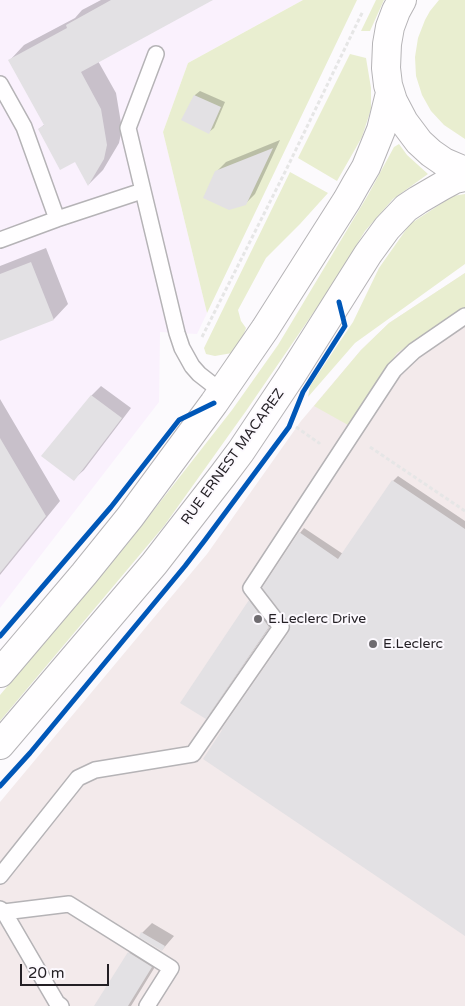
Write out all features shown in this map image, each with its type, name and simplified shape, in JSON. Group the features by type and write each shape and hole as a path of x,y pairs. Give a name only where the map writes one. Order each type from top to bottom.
{"main road":[{"path":"402,0 390,27 387,44 386,68 390,93 400,116 419,142 444,162 465,171"},
{"path":"0,673 130,517 222,392 352,192 366,166 381,130 390,93"},
{"name":"RUE ERNEST MACAREZ","path":"0,745 154,564 218,482 279,395 368,254 387,228 406,208 418,200 455,179 465,177"}],"lane":[{"path":"156,54 128,128 182,348 199,374 222,392"},
{"path":"0,84 24,127 57,219"},
{"path":"0,240 142,191"},
{"path":"0,876 78,778 96,770 193,754 281,627 250,588 394,370 426,342 465,316"},
{"path":"61,1006 57,1004 2,910 69,904 171,968 147,1006"}],"path":[{"path":"190,362 364,9"},
{"path":"296,427 319,443 334,422 465,511"}],"shaded area":[{"path":"0,0 303,0 188,63 163,132 207,313 197,334 160,332 159,402 0,608"},
{"path":"465,273 465,1006 0,1006 0,802 207,554 301,421 361,350 389,323"}],"green space":[{"path":"303,0 357,0 207,313 163,132 188,63"},
{"path":"376,0 384,0 370,31 361,31"},
{"path":"439,0 465,0 465,139 444,125 431,111 422,95 416,76 415,57 418,38 425,20"},
{"path":"350,54 366,58 371,88 371,109 362,137 337,181 298,158"},
{"path":"399,144 407,155 428,174 393,199 365,231 333,284 164,526 0,721 0,695 128,543 232,410 278,345 368,195 394,147"},
{"path":"290,172 328,193 266,258 238,310 241,321 246,328 240,345 232,353 215,356 206,354 204,348"},
{"path":"465,194 465,264 355,343 308,397 310,386 353,322 379,268 410,224 453,196"},
{"path":"465,273 465,307 397,353 348,425 314,406 361,350 389,323"}],"building":[{"path":"111,0 213,0 81,72 101,109 107,145 104,159 88,186 75,162 60,170 38,129 44,125 8,60 67,28 66,25"},
{"path":"194,95 221,107 209,134 181,120"},
{"path":"273,148 246,205 229,210 203,198 215,171"},
{"path":"31,262 54,320 0,341 0,274"},
{"path":"91,395 122,418 74,481 41,456"},
{"path":"0,438 46,516 0,573"},
{"name":"E.Leclerc","path":"392,480 465,529 465,936 203,759 289,632 290,626 288,621 262,588 299,532 338,559"},
{"path":"249,600 269,627 206,719 180,703"},
{"path":"141,932 165,946 162,951 139,937"},
{"path":"128,952 152,967 128,1006 94,1006"}],"cycle path":[{"path":"0,786 30,753 185,566 289,427 303,392 345,326 339,302"},
{"path":"0,636 111,507 179,420 214,403"}],"place":[{"name":"E.Leclerc Drive","path":"258,619"},
{"name":"E.Leclerc","path":"373,644"}]}
